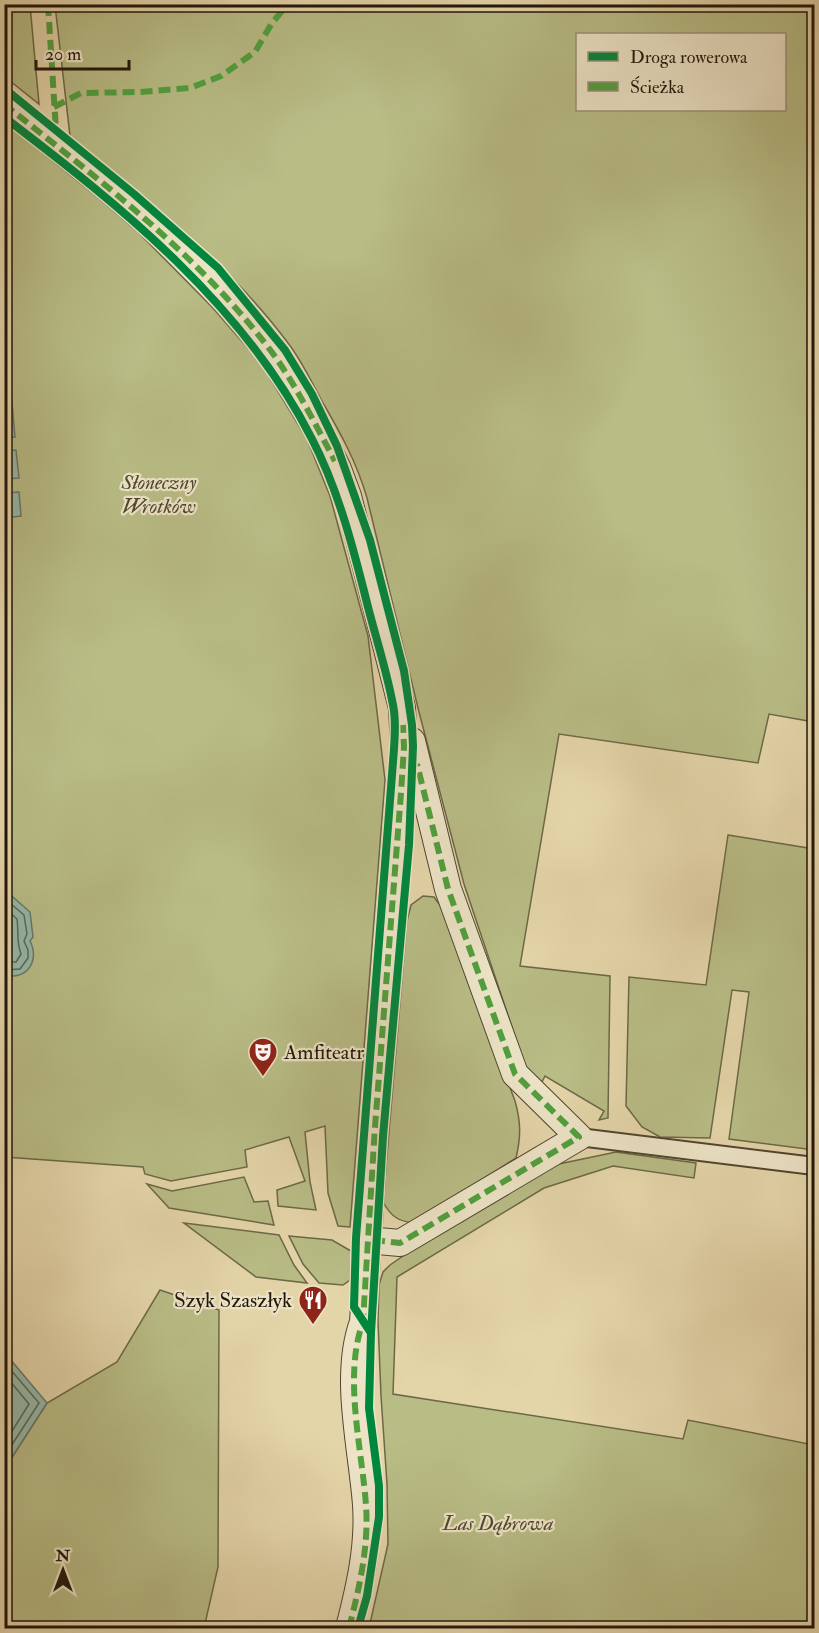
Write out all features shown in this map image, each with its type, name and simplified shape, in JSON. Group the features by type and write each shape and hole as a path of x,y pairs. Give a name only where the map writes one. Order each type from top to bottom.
{"street":[{"path":"4,104 164,234 234,306 271,352 308,409 345,487 448,889 515,1074 579,1137 400,1243 367,1240"},
{"path":"349,1629 366,1545 367,1507 356,1415 355,1372 357,1336 363,1322 367,1240 401,793 404,747 402,708"}],"lane":[{"path":"579,1137 814,1166"}],"green space":[{"path":"4,5 30,5 39,104 5,77"},
{"path":"55,5 814,5 814,722 769,714 758,763 559,734 520,966 610,976 608,1118 599,1120 604,1111 545,1076 540,1086 527,1072 464,884 367,498 348,449 307,372 265,314 213,259 70,136"},
{"name":"Słoneczny Wrotków","path":"5,121 70,173 140,234 212,307 261,363 307,439 330,496 368,636 385,780 350,1227 338,1226 328,1193 325,1126 305,1132 310,1182 316,1210 278,1206 277,1190 305,1181 289,1137 245,1150 247,1167 171,1181 145,1174 143,1167 5,1157"},
{"path":"728,835 814,849 814,1150 729,1139 749,992 732,990 710,1138 660,1137 642,1127 626,1106 629,977 706,985"},
{"path":"423,896 434,897 445,912 515,1101 519,1136 516,1158 414,1223 395,1217 383,1202 407,921 411,905"},
{"name":"Las Dąbrowa","path":"616,1152 696,1163 694,1178 613,1166 544,1188 397,1277 393,1394 683,1439 688,1420 814,1445 814,1628 369,1628 388,1544 378,1321 379,1285 383,1272 476,1206 554,1165"},
{"path":"244,1177 254,1202 268,1201 274,1225 169,1208 147,1184 172,1191"},
{"path":"184,1223 279,1235 294,1265 307,1283 256,1277"},
{"path":"289,1236 332,1240 351,1251 350,1280 343,1285 319,1283 303,1264"},
{"path":"160,1290 219,1310 218,1567 204,1628 5,1628 5,1468 47,1403 117,1362"}],"water":[{"path":"5,380 10,380 15,437 5,438"},
{"path":"16,450 19,478 5,479 5,451"},
{"path":"19,492 21,516 5,518 5,493"},
{"path":"5,890 30,912 33,937 30,941 33,955 30,967 20,975 13,976 5,975"},
{"path":"5,1353 47,1403 5,1468"}],"marked path":[{"path":"48,4 56,130"},
{"path":"54,107 81,93 190,88 221,76 255,52 272,23 288,4"},
{"path":"4,104 145,219 179,250 242,315 289,377 335,461"},
{"path":"349,1628 360,1583 367,1521 356,1413 354,1366 363,1322 375,1127 401,793 403,725"},
{"path":"373,1240 400,1243 579,1137 515,1074 448,889 417,764"}],"cycle path":[{"path":"4,88 134,194 218,268 285,350 312,394 337,446 370,540 404,671 413,746 409,845 383,1136 371,1333"},
{"path":"4,117 92,186 177,262 216,302 252,345 284,390 322,459 338,500 390,688 395,725 394,743 356,1238 354,1307 371,1333 369,1408 379,1486 379,1517 367,1596 358,1628"}],"place":[{"name":"Amfiteatr","path":"263,1078"},
{"name":"Szyk Szaszłyk","path":"313,1326"}]}
